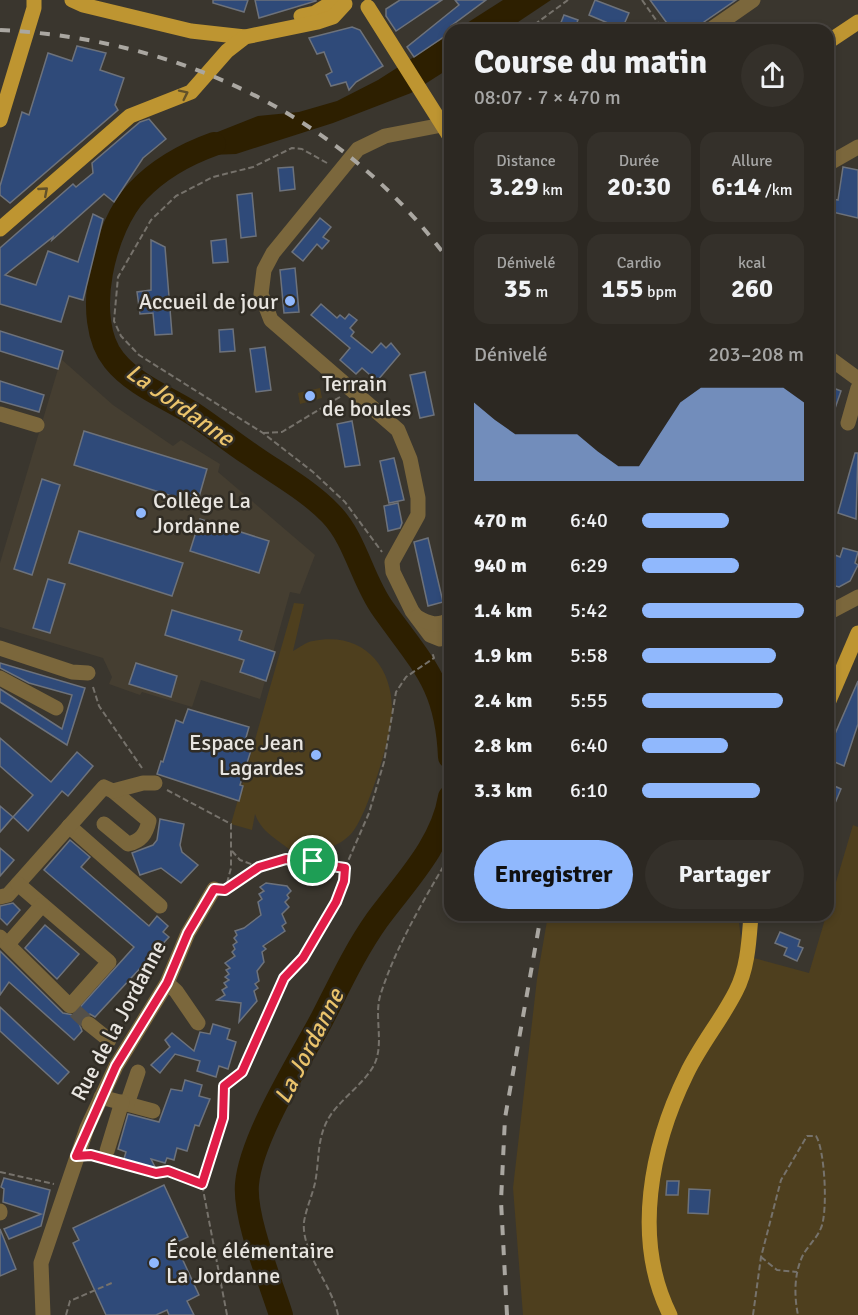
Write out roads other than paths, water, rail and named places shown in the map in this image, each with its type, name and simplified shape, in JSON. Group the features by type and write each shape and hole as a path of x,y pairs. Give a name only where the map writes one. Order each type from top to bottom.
{"main road":[{"path":"0,120 34,8 34,0"},
{"path":"72,0 83,5 203,31 245,37 333,17 341,1"},
{"path":"90,0 106,9"},
{"path":"203,31 249,28 315,13 341,1"},
{"path":"341,1 359,10 372,4 399,55 444,128"},
{"path":"834,38 858,22"},
{"path":"0,229 130,116 191,93 227,51 245,37"},
{"path":"834,689 858,633"},
{"path":"670,1315 660,1296 649,1233 651,1181 663,1130 687,1072 737,989 748,948 751,921"}],"street":[{"path":"719,24 753,0"},
{"path":"444,131 370,141 358,149 273,254 264,270 261,294 271,320 398,430 410,459 418,498 418,515 392,562 393,572 400,591 430,635 440,639 444,635"},
{"path":"834,161 858,147"},
{"path":"834,361 858,379"},
{"path":"848,423 858,387"},
{"path":"0,414 37,425"},
{"path":"834,610 858,597"},
{"path":"417,617 430,624 444,622"},
{"path":"0,648 72,672 88,673"},
{"path":"0,678 56,708"},
{"path":"112,791 143,783 155,783"},
{"path":"0,897 8,895 104,787 149,821 147,831 138,841 128,844 104,824"},
{"path":"69,826 160,906"},
{"path":"18,884 109,962 73,1009 4,941 42,905"},
{"name":"Rue de la Jordanne","path":"43,1315 41,1263 65,1188 101,1097 167,983 188,933 214,889"},
{"path":"167,983 176,991 198,1023"},
{"path":"89,1024 109,1040"},
{"path":"110,1156 124,1103 138,1072"},
{"path":"101,1097 153,1111"}],"waterway":[{"name":"La Jordanne","path":"214,144 183,157 146,183 126,207 115,226 101,273 98,298 99,321 104,342 114,360 131,376 150,390 199,418 303,490 331,514 347,536 376,598 421,661 438,693 444,711"},
{"name":"La Jordanne","path":"281,1315 249,1214 247,1184 250,1165 277,1100 362,944 431,847 444,820"}],"tunnel":[{"path":"75,1011 89,1024"}],"railway":[{"path":"0,30 67,37 131,49 193,69 252,94 308,126 360,165 407,210 444,255"},
{"path":"507,1315 501,1201 505,1118 540,921"}],"place":[{"name":"Accueil de jour","path":"290,301"},
{"name":"Terrain de boules","path":"310,396"},
{"name":"Collège La Jordanne","path":"141,513"},
{"name":"Espace Jean Lagardes","path":"316,755"},
{"name":"École élémentaire La Jordanne","path":"154,1263"}]}
